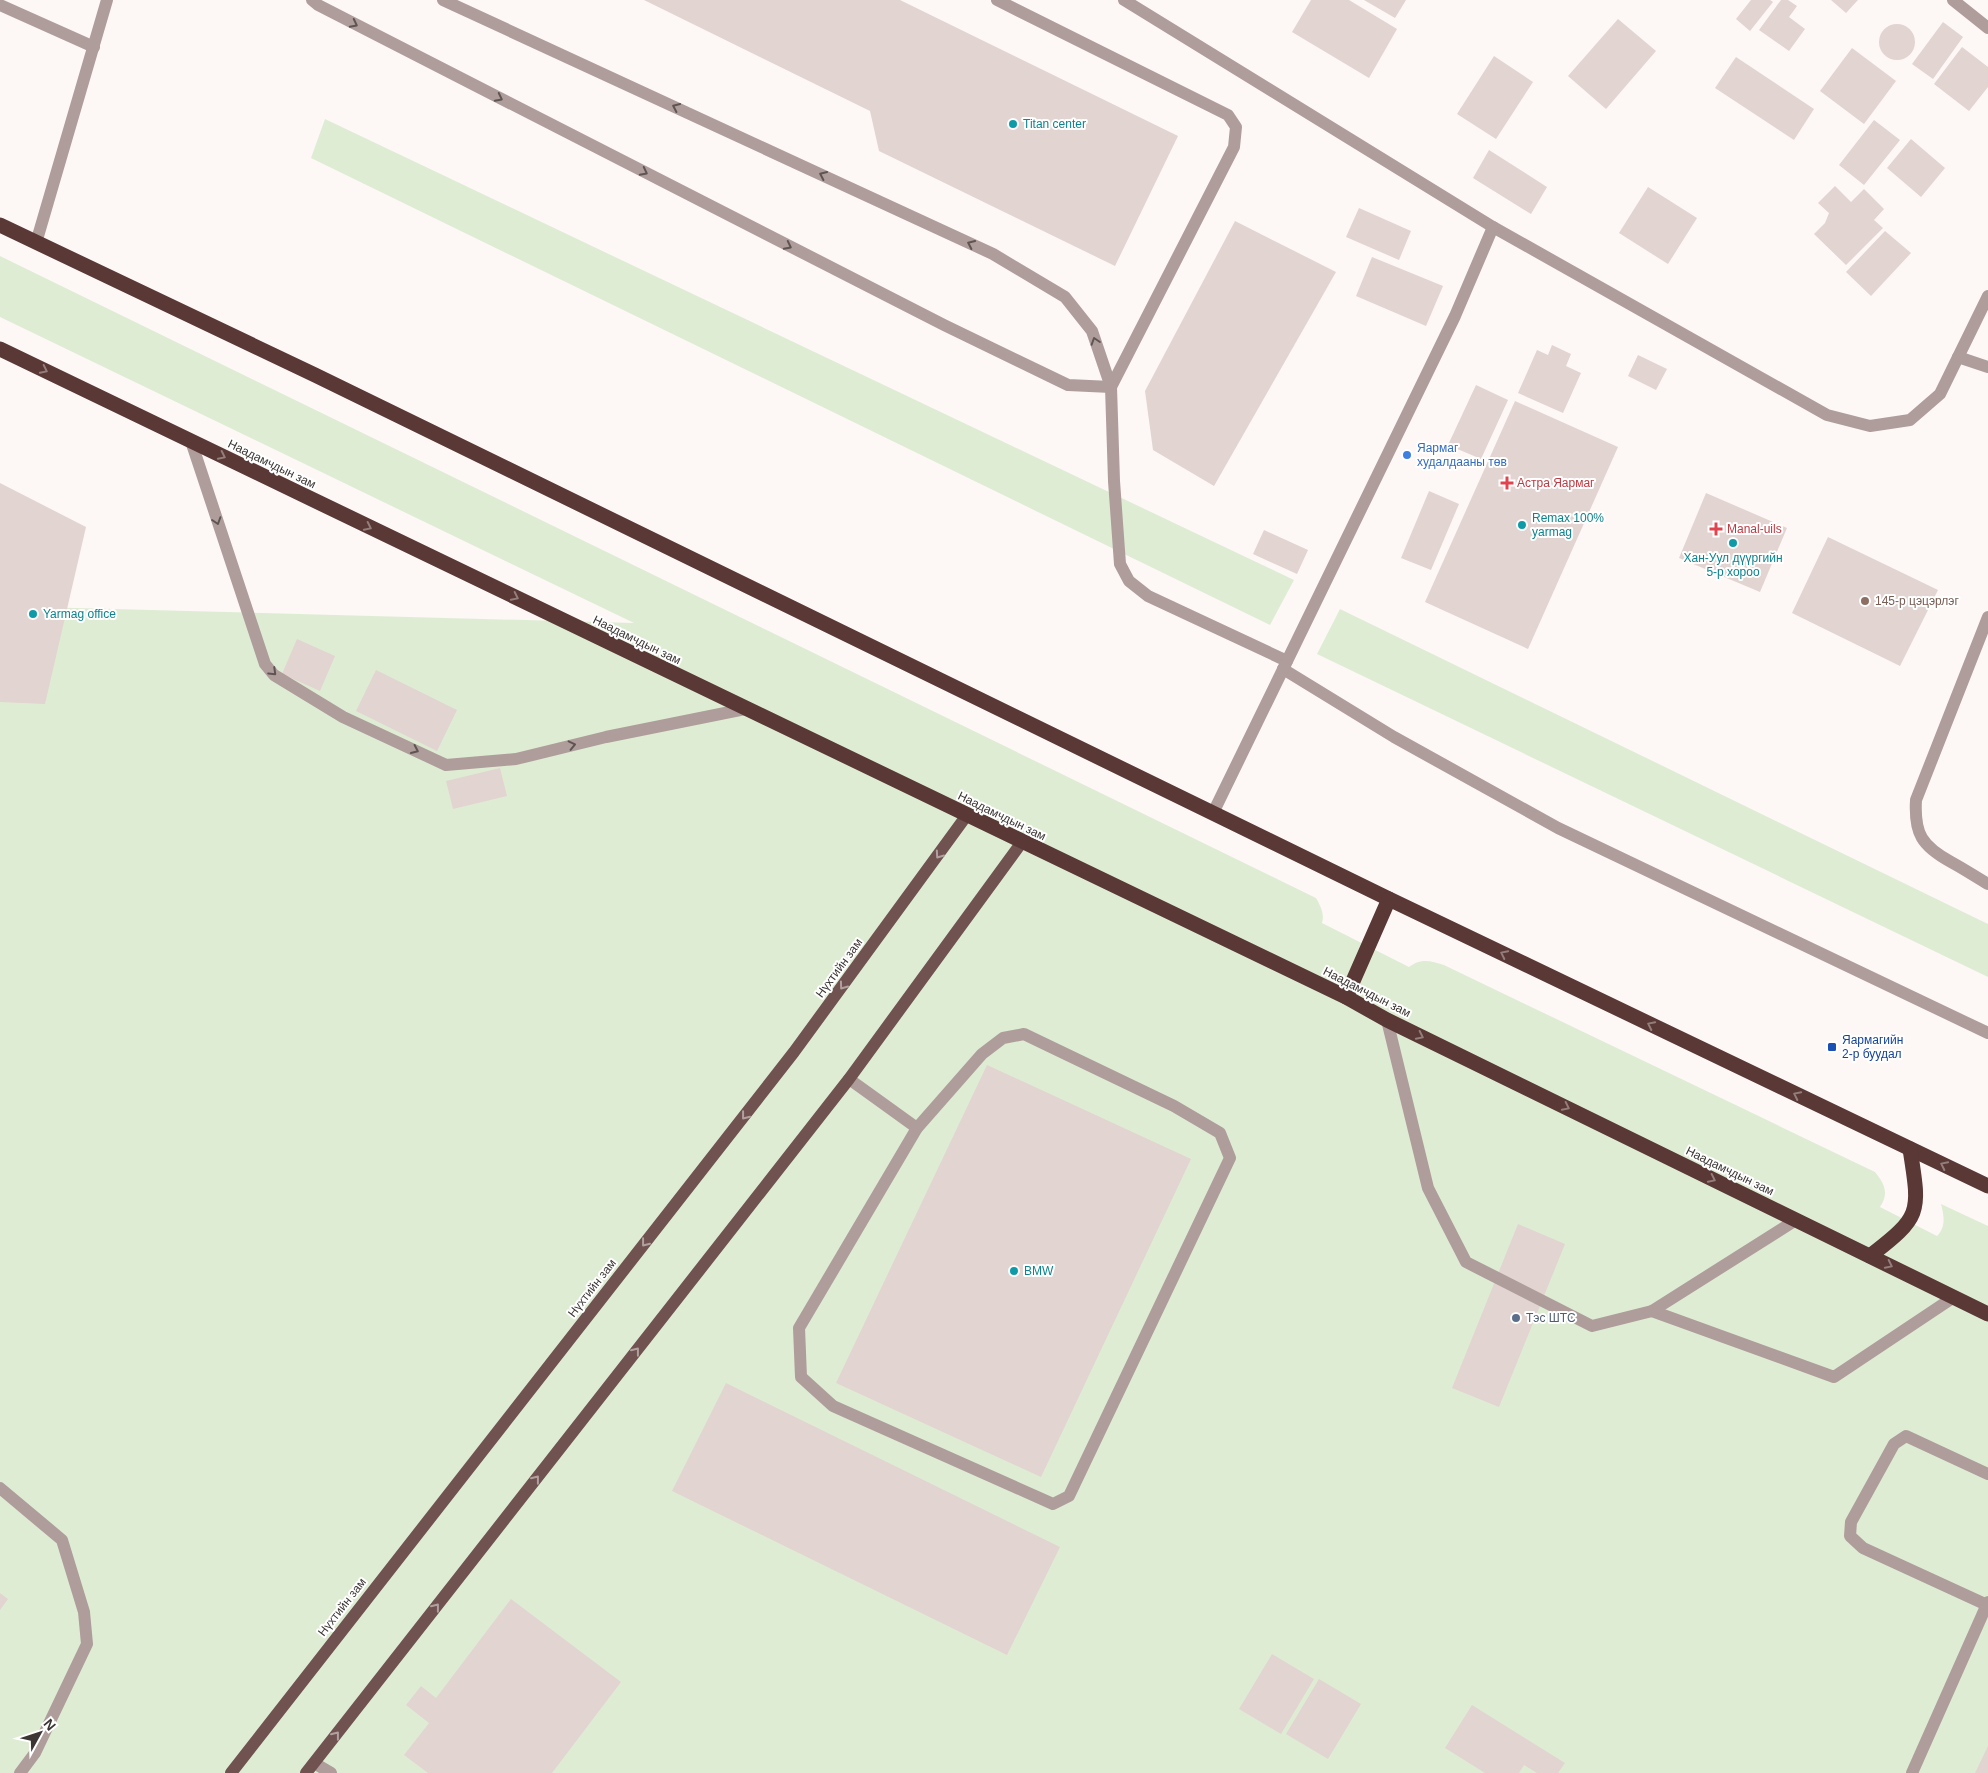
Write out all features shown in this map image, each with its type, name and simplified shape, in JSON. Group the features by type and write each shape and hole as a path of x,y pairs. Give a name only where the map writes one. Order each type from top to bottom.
{"highway":[{"path":"0,225 315,375 1389,899 1988,1186"},
{"name":"Наадамчдын зам","path":"0,349 1346,997 1387,1020 1988,1314"},
{"path":"1346,997 1389,899"},
{"path":"1870,1256 1903,1229 1912,1218 1916,1206 1916,1194 1910,1149"}],"main road":[{"name":"Нүхтийн зам","path":"231,1773 794,1052 967,815"},
{"path":"310,1768 849,1079 1022,842"}],"street":[{"path":"36,243 107,0"},
{"path":"312,0 335,14 1023,364 1068,385 1111,387"},
{"path":"443,0 993,254 1065,297 1092,331 1111,387 1114,481 1120,564 1129,580 1148,596 1285,665 1394,737 1558,828 1988,1033"},
{"path":"997,0 1228,115 1236,127 1234,147 1111,387"},
{"path":"1124,0 1493,227 1827,415 1870,426 1910,420 1940,394 1988,296"},
{"path":"1953,0 1988,28"},
{"path":"0,5 94,47"},
{"path":"1213,813 1455,316 1493,227"},
{"path":"1958,357 1988,367"},
{"path":"191,441 264,664 274,676 343,717 446,765 516,759 606,737 745,709"},
{"path":"1988,617 1916,800 1915,815 1918,830 1926,844 1936,854 1988,884"},
{"path":"1387,1020 1428,1188 1466,1262 1592,1326 1652,1312 1796,1220"},
{"path":"1024,1034 1174,1106 1220,1133 1230,1158 1069,1496 1053,1504 833,1406 801,1377 799,1328 917,1128 982,1054 1003,1038 1024,1034"},
{"path":"849,1079 917,1128"},
{"path":"1652,1312 1834,1377 1954,1297"},
{"path":"1912,1773 1987,1603 1862,1548 1850,1536 1851,1522 1894,1444 1906,1436 1988,1474"},
{"path":"0,1488 62,1540 84,1612 87,1644 35,1753 20,1773"},
{"path":"310,1768 331,1773"}],"green space":[{"path":"325,119 1294,580 1270,625 311,158"},
{"path":"0,256 1316,898 1322,913 1322,923 1409,967 1422,961 1444,965 1875,1172 1885,1189 1883,1202 1880,1207 1937,1236 1943,1225 1941,1204 1988,1226 1988,1773 0,1773 0,606 634,623 0,317"},
{"path":"1340,609 1988,924 1988,977 1317,654"}],"building":[{"name":"Titan center","path":"644,0 900,0 1178,136 1115,266 879,151 870,111"},
{"path":"1311,0 1349,0 1397,29 1369,78 1292,32"},
{"path":"1364,0 1406,0 1395,18"},
{"path":"1751,0 1770,0 1773,2 1750,31 1736,19"},
{"path":"1781,0 1788,0 1797,6 1789,17 1805,29 1789,51 1759,30"},
{"path":"1831,0 1858,0 1846,13"},
{"path":"1618,19 1656,51 1606,109 1568,76"},
{"path":"1943,22 1963,37 1933,79 1912,64"},
{"path":"1897,24 1904,25 1910,29 1914,35 1914,49 1910,55 1904,59 1897,60 1890,59 1884,55 1880,49 1879,42 1880,35 1884,29 1890,25"},
{"path":"1962,47 1988,67 1988,87 1969,111 1934,84"},
{"path":"1852,48 1896,81 1864,124 1820,91"},
{"path":"1494,56 1533,82 1496,139 1457,114"},
{"path":"1736,57 1814,109 1794,140 1715,88"},
{"path":"1874,120 1900,140 1864,185 1839,165"},
{"path":"1911,139 1945,168 1921,197 1887,168"},
{"path":"1489,150 1547,187 1531,214 1473,178"},
{"path":"1835,186 1851,202 1864,189 1884,209 1874,220 1883,228 1846,265 1814,234 1825,223 1829,213 1818,203"},
{"path":"1648,187 1697,218 1668,264 1619,233"},
{"path":"1359,208 1411,231 1399,260 1346,237"},
{"path":"1235,221 1336,272 1214,486 1153,450 1145,391"},
{"path":"1885,231 1911,253 1871,296 1846,272"},
{"path":"1372,257 1443,286 1426,326 1356,296"},
{"path":"1552,345 1571,354 1566,366 1581,373 1563,413 1518,393 1537,350 1548,355"},
{"path":"1638,355 1667,369 1656,390 1628,376"},
{"path":"1476,385 1508,400 1481,459 1448,445"},
{"name":"Remax 100% yarmag","path":"1515,401 1618,447 1528,649 1425,602"},
{"name":"Yarmag office","path":"0,483 86,527 45,704 0,702"},
{"path":"1429,491 1459,504 1431,570 1401,558"},
{"name":"Хан-Уул дүүргийн 5-р хороо","path":"1706,493 1787,528 1760,592 1679,558"},
{"path":"1264,530 1308,550 1297,574 1253,554"},
{"name":"145-р цэцэрлэг","path":"1828,537 1938,590 1900,666 1792,613"},
{"path":"297,639 335,656 320,691 282,674"},
{"path":"376,670 457,710 437,751 356,711"},
{"path":"500,768 507,796 453,809 446,781"},
{"name":"BMW","path":"987,1065 1191,1159 1041,1477 836,1383"},
{"path":"1518,1224 1565,1244 1499,1407 1452,1388"},
{"path":"726,1383 1060,1547 1007,1655 672,1491"},
{"path":"0,1593 8,1599 0,1610"},
{"path":"511,1599 621,1682 552,1773 428,1773 404,1755 429,1723 406,1705 421,1686 436,1698"},
{"path":"1272,1654 1314,1679 1281,1734 1239,1709"},
{"path":"1319,1679 1361,1704 1328,1759 1286,1734"},
{"path":"1472,1705 1565,1763 1558,1773 1537,1773 1524,1765 1519,1773 1485,1773 1445,1748"},
{"path":"1988,1746 1988,1773 1975,1773"}],"place":[{"name":"Titan center","path":"1013,124"},
{"name":"Яармаг худалдааны төв","path":"1407,455"},
{"name":"Астра Яармаг","path":"1507,483"},
{"name":"Remax 100% yarmag","path":"1522,525"},
{"name":"Manal-uils","path":"1716,529"},
{"name":"Хан-Уул дүүргийн 5-р хороо","path":"1733,543"},
{"name":"145-р цэцэрлэг","path":"1865,601"},
{"name":"Yarmag office","path":"33,614"},
{"name":"Яармагийн 2-р буудал","path":"1832,1047"},
{"name":"BMW","path":"1014,1271"},
{"name":"Тэс ШТС","path":"1516,1318"}]}
